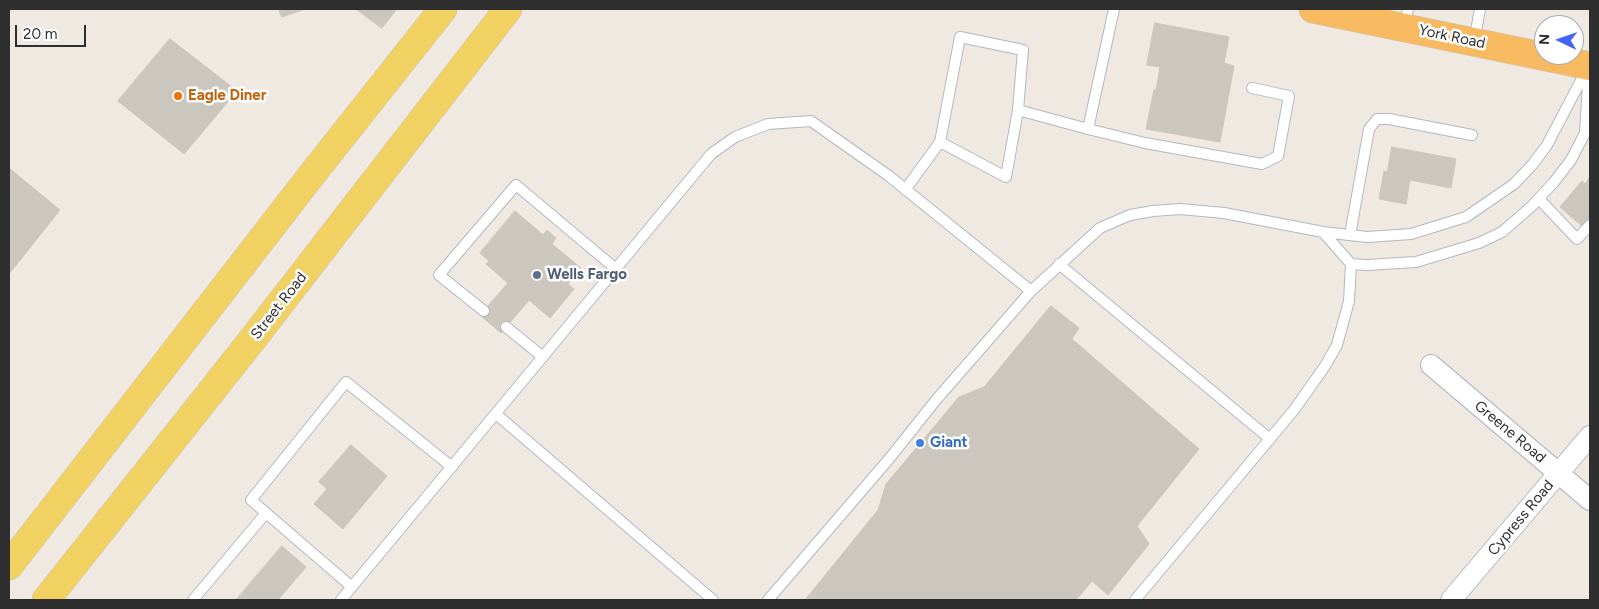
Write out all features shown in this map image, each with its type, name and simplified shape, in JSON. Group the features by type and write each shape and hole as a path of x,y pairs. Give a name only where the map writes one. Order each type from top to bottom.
{"highway":[{"name":"York Road","path":"1313,9 1406,18 1474,42 1590,64"}],"main road":[{"path":"9,566 310,177 443,9"},
{"name":"Street Road","path":"46,600 246,348 508,9"}],"street":[{"name":"Greene Road","path":"1430,365 1590,500"},
{"name":"Cypress Road","path":"1451,600 1590,436"}],"lane":[{"path":"1088,129 1114,9"},
{"path":"1474,42 1480,9"},
{"path":"906,190 940,142 960,37 1023,50 1018,110 1006,177 940,142"},
{"path":"1351,264 1416,262 1479,243 1502,232 1539,199 1571,160 1585,133 1590,64"},
{"path":"768,600 889,459 936,400 1031,291 1100,228 1130,215 1180,209 1224,213 1323,232 1367,237 1411,234 1466,217 1514,184 1533,164 1547,145 1590,64"},
{"path":"1018,110 1145,143 1262,164 1278,156 1289,96 1252,88"},
{"path":"1350,235 1369,129 1377,119 1389,119 1472,135"},
{"path":"341,600 711,154 735,137 768,124 811,121 906,190 1031,291"},
{"path":"484,310 439,275 516,185 616,269"},
{"path":"1539,199 1577,239 1590,225"},
{"path":"1135,600 1294,410 1337,345 1349,301 1351,264 1323,232"},
{"path":"1059,264 1270,439"},
{"path":"506,328 543,357"},
{"path":"352,587 251,500 346,382 452,467"},
{"path":"496,414 712,600"},
{"path":"192,600 266,513"}],"building":[{"path":"279,9 305,9 282,17"},
{"path":"356,9 397,9 382,28"},
{"path":"1155,23 1229,37 1224,63 1234,66 1220,142 1146,129 1160,67 1147,65"},
{"name":"Eagle Diner","path":"170,39 237,91 184,154 118,101"},
{"path":"1392,147 1456,159 1451,188 1410,180 1406,204 1379,199 1384,171 1387,172"},
{"path":"9,168 60,210 9,274"},
{"path":"1590,177 1590,219 1583,227 1560,207 1582,181 1585,184"},
{"name":"Wells Fargo","path":"515,211 543,235 547,230 556,238 552,244 581,268 568,284 574,289 550,318 529,300 501,333 480,315 508,283 486,264 489,261 480,253"},
{"path":"1051,306 1079,328 1072,339 1199,449 1137,526 1149,544 1108,595 1092,581 1076,600 805,600 878,510 886,484 959,397 984,387"},
{"path":"351,445 387,476 343,529 314,504 327,489 319,482"},
{"path":"282,546 306,567 278,600 236,600"}],"place":[{"name":"Eagle Diner","path":"178,96"},
{"name":"Wells Fargo","path":"537,275"},
{"name":"Giant","path":"920,443"}]}
